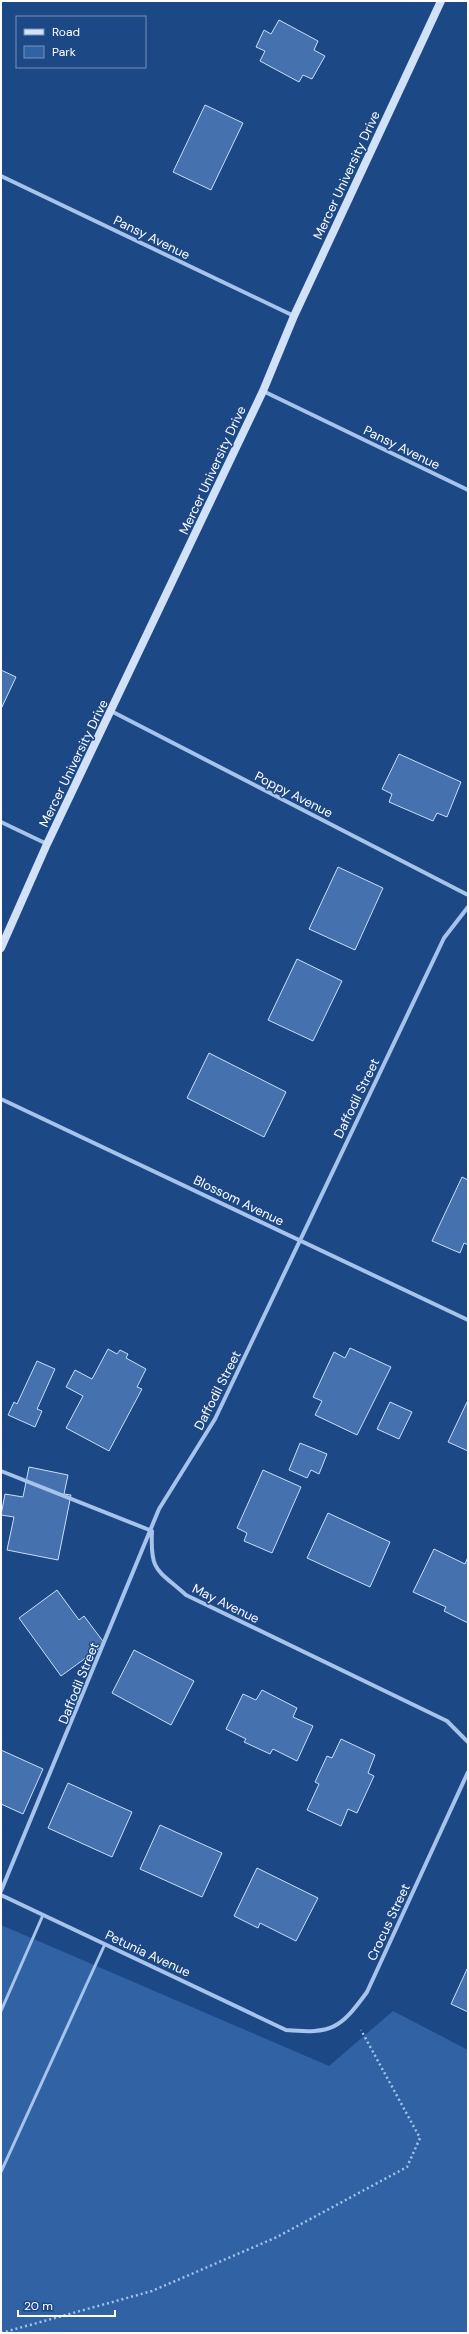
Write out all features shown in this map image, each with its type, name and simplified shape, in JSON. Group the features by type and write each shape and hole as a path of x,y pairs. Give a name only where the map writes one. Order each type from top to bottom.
{"main road":[{"name":"Mercer University Drive","path":"1,948 47,844 263,391 294,316 441,1"}],"street":[{"name":"Pansy Avenue","path":"1,176 294,316"},
{"name":"Pansy Avenue","path":"263,391 468,490"},
{"name":"Poppy Avenue","path":"111,711 468,895"},
{"path":"1,822 47,844"},
{"name":"Daffodil Street","path":"1,1891 152,1531 159,1509 215,1419 258,1332 298,1240 444,938 468,907"},
{"name":"Blossom Avenue","path":"1,1099 171,1178 468,1320"},
{"path":"1,1471 152,1531"},
{"name":"May Avenue","path":"152,1531 150,1554 155,1567 186,1595 447,1721 468,1742"},
{"name":"Crocus Street","path":"286,2030 315,2033 338,2025 352,2013 367,1992 468,1772"},
{"name":"Petunia Avenue","path":"1,1895 286,2030"}],"lane":[{"path":"1,2011 43,1915"},
{"path":"1,2172 105,1944"}],"path":[{"path":"1,2333 152,2291 277,2237 407,2167 420,2138 352,2013"}],"green space":[{"path":"1,1925 329,2066 393,2011 468,2050 468,2333 1,2333"}],"building":[{"path":"279,20 318,41 314,50 325,56 312,79 303,75 299,82 260,61 265,51 256,47 264,30 271,34"},
{"path":"205,105 243,123 211,190 173,172"},
{"path":"1,670 16,677 1,709"},
{"path":"399,754 461,782 447,817 437,813 433,821 389,802 392,794 382,789"},
{"path":"338,867 383,888 355,950 309,929"},
{"path":"297,959 342,981 313,1041 268,1020"},
{"path":"209,1053 286,1092 264,1137 187,1098"},
{"path":"462,1177 468,1180 468,1245 464,1243 460,1253 432,1241"},
{"path":"350,1348 391,1367 357,1435 315,1415 322,1401 313,1397 334,1352 345,1358"},
{"path":"108,1349 117,1354 120,1350 128,1354 126,1358 146,1369 137,1387 142,1389 109,1451 66,1428 83,1396 66,1387 75,1370 92,1379"},
{"path":"37,1361 55,1369 37,1409 42,1411 35,1427 8,1415 14,1402 17,1404"},
{"path":"390,1402 412,1412 399,1439 377,1429"},
{"path":"468,1402 468,1451 448,1442"},
{"path":"300,1443 327,1454 319,1474 311,1470 307,1478 289,1470"},
{"path":"29,1467 68,1475 64,1494 71,1495 58,1560 7,1550 14,1517 1,1515 5,1494 23,1497"},
{"path":"263,1470 301,1487 272,1553 244,1541 247,1533 237,1528"},
{"path":"328,1513 390,1542 370,1587 307,1558"},
{"path":"434,1549 465,1564 468,1557 468,1623 444,1611 446,1607 413,1592"},
{"path":"57,1590 79,1620 84,1616 105,1644 61,1676 19,1618"},
{"path":"134,1650 194,1681 171,1725 112,1693"},
{"path":"262,1690 297,1708 293,1717 313,1726 297,1761 273,1749 270,1754 244,1742 246,1739 226,1729 243,1694 256,1700"},
{"path":"341,1739 375,1755 368,1773 374,1776 357,1813 348,1809 341,1826 307,1810 319,1784 315,1782 327,1756 332,1758"},
{"path":"1,1750 43,1769 23,1814 1,1804"},
{"path":"68,1783 132,1812 112,1857 48,1828"},
{"path":"160,1825 222,1853 202,1897 140,1869"},
{"path":"257,1868 318,1898 296,1941 260,1923 258,1928 234,1916"},
{"path":"468,1967 468,2012 451,2004"}]}
